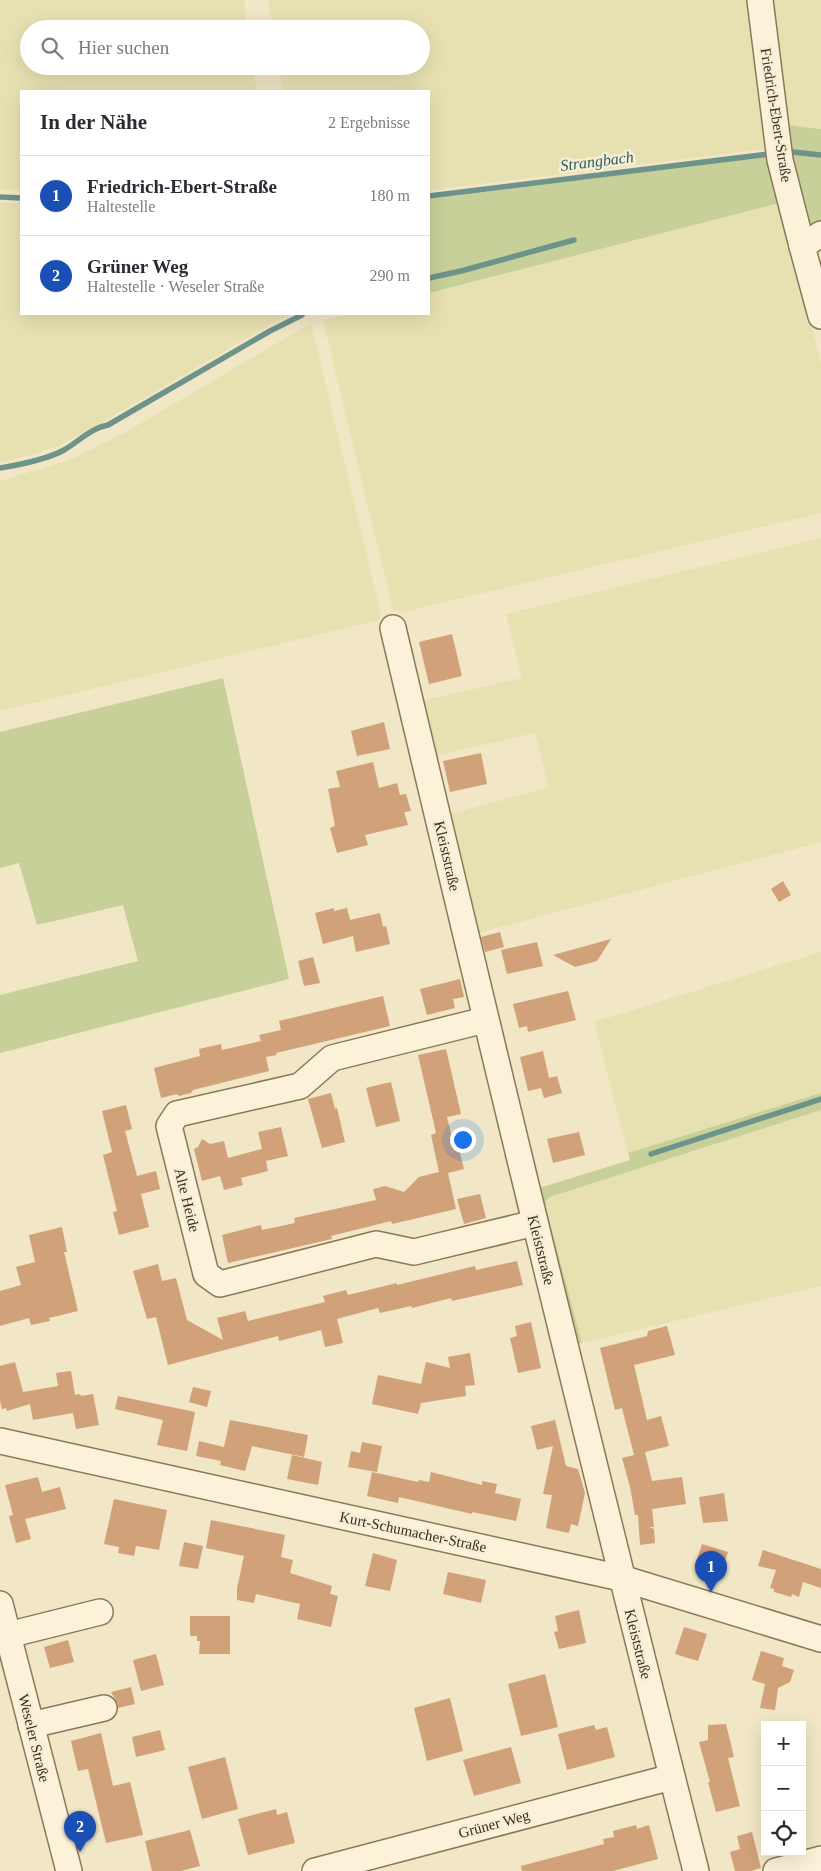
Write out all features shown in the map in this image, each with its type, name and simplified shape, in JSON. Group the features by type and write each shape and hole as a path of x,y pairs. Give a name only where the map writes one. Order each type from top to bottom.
{"street":[{"name":"Friedrich-Ebert-Straße","path":"760,0 780,160 811,240 821,316"},
{"name":"Kleiststraße","path":"393,628 485,1020 621,1578 696,1871"},
{"name":"Alte Heide","path":"485,1020 332,1058 300,1086 177,1114 168,1126 206,1274 220,1284 376,1244 414,1252 535,1224"},
{"name":"Kurt-Schumacher-Straße","path":"0,1441 621,1578 821,1639"},
{"name":"Weseler Straße","path":"0,1604 8,1634 7,1663 31,1725 69,1871"},
{"path":"8,1634 100,1612"},
{"path":"31,1725 104,1708"},
{"name":"Grüner Weg","path":"315,1871 387,1862 672,1777"},
{"path":"776,1871 821,1859"}],"shaded area":[{"path":"0,0 244,0 247,20 20,20 20,75 254,75 257,90 20,90 20,190 0,189"},
{"path":"268,0 748,0 766,149 430,190 430,90 283,90 280,75 430,75 430,20 271,20"},
{"path":"771,0 821,0 821,129 787,125"},
{"path":"0,203 20,203 20,315 287,315 58,446 0,463"},
{"path":"780,203 821,364 821,513 407,611 399,612 393,610 323,320 344,315 430,315 430,293"},
{"path":"311,323 381,615 379,620 0,711 0,481 70,460 126,432"},
{"path":"821,538 821,842 474,934 447,815 549,787 535,733 434,756 421,701 522,678 506,614"},
{"path":"821,952 821,1093 628,1153 594,1022"},
{"path":"821,1110 821,1286 582,1343 546,1208 546,1201 550,1197"}],"green space":[{"path":"787,125 821,129 821,225 811,225 806,222 797,205"},
{"path":"770,156 780,203 430,293 430,199"},
{"path":"223,678 289,979 0,1053 0,995 138,961 123,905 37,925 19,863 0,868 0,732"},
{"path":"821,1093 821,1110 550,1197 546,1201 546,1208 582,1343 575,1345 536,1189 630,1160 628,1153"}],"building":[{"path":"452,634 462,676 429,684 419,642"},
{"path":"384,722 390,749 357,756 351,731"},
{"path":"481,753 487,784 450,792 443,761"},
{"path":"373,762 379,788 397,783 400,795 406,794 411,811 404,812 408,825 365,835 368,845 337,853 330,828 335,826 328,789 340,787 336,771"},
{"path":"783,881 791,895 779,902 771,889"},
{"path":"334,908 334,911 347,908 350,920 380,913 383,927 386,926 390,944 356,952 353,936 323,944 315,913"},
{"path":"500,932 504,947 485,952 481,937"},
{"path":"611,939 597,961 575,967 553,955"},
{"path":"537,942 543,966 507,974 501,950"},
{"path":"313,957 320,983 304,986 298,961"},
{"path":"460,979 464,997 453,999 455,1008 427,1015 420,989"},
{"path":"568,991 576,1020 528,1032 527,1026 519,1028 513,1004"},
{"path":"383,996 390,1026 276,1053 277,1055 266,1057 269,1071 193,1090 191,1093 179,1096 177,1094 161,1098 154,1068 200,1056 199,1049 221,1044 222,1050 261,1041 259,1035 281,1030 279,1021"},
{"path":"446,1049 461,1114 447,1117 454,1146 458,1145 464,1169 448,1173 456,1209 392,1224 391,1221 331,1236 332,1239 228,1263 222,1235 261,1225 262,1230 295,1223 294,1218 376,1200 373,1189 385,1186 404,1192 419,1177 439,1172 431,1135 436,1133 418,1055"},
{"path":"543,1051 549,1078 557,1076 562,1093 544,1098 541,1088 528,1091 520,1057"},
{"path":"391,1082 400,1121 376,1127 366,1088"},
{"path":"331,1093 335,1109 337,1108 345,1142 322,1148 308,1099"},
{"path":"126,1105 132,1129 125,1131 137,1176 156,1171 160,1189 141,1194 149,1227 119,1235 113,1212 117,1211 103,1155 112,1152 102,1111"},
{"path":"281,1127 288,1156 266,1161 268,1171 241,1178 243,1185 224,1190 220,1176 202,1181 194,1149 198,1147 202,1139 210,1144 224,1141 228,1158 262,1149 258,1132"},
{"path":"579,1132 585,1155 553,1163 547,1139"},
{"path":"480,1194 486,1218 464,1224 457,1199"},
{"path":"62,1227 67,1252 64,1252 78,1311 49,1318 50,1321 31,1325 29,1318 0,1326 0,1291 21,1285 16,1267 35,1262 29,1235"},
{"path":"517,1261 523,1285 452,1301 451,1298 412,1308 411,1306 380,1313 378,1308 337,1319 343,1343 325,1347 321,1330 279,1341 278,1336 168,1365 156,1317 147,1319 133,1271 158,1264 162,1281 176,1278 187,1320 223,1340 217,1318 245,1311 248,1321 325,1302 323,1296 346,1290 348,1295 475,1266 476,1270"},
{"path":"531,1322 541,1368 518,1373 510,1338 517,1336 515,1326"},
{"path":"667,1326 675,1355 634,1365 647,1420 661,1416 669,1446 645,1452 652,1481 682,1477 686,1504 652,1509 654,1527 649,1527 654,1529 655,1543 640,1545 638,1515 635,1515 622,1458 634,1455 622,1408 615,1410 600,1348 647,1336 648,1331"},
{"path":"470,1353 475,1385 465,1386 466,1396 421,1403 418,1414 372,1404 378,1375 421,1384 426,1362 450,1368 448,1357"},
{"path":"15,1362 23,1392 58,1386 56,1373 71,1371 75,1395 93,1394 99,1425 76,1429 73,1413 33,1420 30,1404 7,1411 6,1408 2,1409 0,1401 0,1366"},
{"path":"193,1387 211,1391 207,1407 189,1402"},
{"path":"118,1396 195,1412 187,1451 157,1445 163,1420 115,1409"},
{"path":"230,1420 308,1435 304,1457 252,1446 245,1471 220,1465 221,1461 196,1456 199,1441 224,1447"},
{"path":"555,1420 566,1466 578,1469 585,1493 578,1526 571,1524 569,1533 546,1528 552,1495 543,1494 553,1446 537,1450 531,1426"},
{"path":"362,1442 382,1446 377,1472 348,1467 351,1451 360,1453"},
{"path":"292,1455 322,1462 318,1485 287,1479"},
{"path":"372,1472 418,1482 419,1480 429,1482 431,1472 482,1485 482,1481 497,1484 495,1493 521,1499 516,1521 472,1512 472,1514 399,1497 398,1503 367,1496"},
{"path":"38,1477 42,1492 60,1487 66,1509 25,1519 31,1539 16,1543 9,1516 13,1515 5,1485"},
{"path":"724,1493 728,1521 703,1523 699,1497"},
{"path":"114,1499 167,1510 159,1550 136,1546 134,1556 118,1553 119,1547 104,1544"},
{"path":"211,1520 285,1535 281,1557 293,1560 290,1573 332,1586 330,1594 338,1596 331,1627 297,1619 300,1604 256,1594 254,1603 237,1600 237,1588 244,1556 206,1548"},
{"path":"184,1542 203,1546 198,1569 179,1566"},
{"path":"702,1544 728,1552 721,1573 695,1565"},
{"path":"763,1550 821,1569 821,1588 803,1582 799,1597 792,1594 791,1597 774,1592 774,1589 770,1588 776,1570 758,1566"},
{"path":"373,1553 397,1560 390,1591 365,1586"},
{"path":"448,1572 486,1580 481,1603 443,1594"},
{"path":"579,1610 586,1643 559,1649 554,1632 558,1631 555,1616"},
{"path":"190,1616 230,1616 230,1654 199,1654 200,1641 197,1641 197,1636 190,1636"},
{"path":"684,1627 707,1634 698,1661 675,1654"},
{"path":"68,1640 74,1662 50,1668 44,1647"},
{"path":"761,1651 784,1658 782,1666 794,1670 790,1682 778,1688 775,1710 760,1708 765,1684 752,1680"},
{"path":"156,1654 164,1685 141,1691 133,1660"},
{"path":"545,1674 558,1727 521,1736 508,1684"},
{"path":"131,1687 135,1704 118,1708 118,1704 111,1692"},
{"path":"450,1698 463,1751 427,1761 414,1708"},
{"path":"726,1724 734,1757 728,1758 740,1806 716,1812 699,1742 708,1740 708,1725"},
{"path":"594,1725 596,1730 607,1727 615,1757 567,1770 558,1734"},
{"path":"160,1730 165,1750 136,1757 132,1737"},
{"path":"101,1733 113,1786 130,1782 143,1835 106,1843 88,1769 78,1771 71,1741"},
{"path":"511,1747 521,1783 474,1796 463,1760"},
{"path":"225,1757 238,1809 202,1819 188,1767"},
{"path":"276,1809 277,1815 287,1812 295,1843 248,1855 238,1819"},
{"path":"636,1825 637,1829 649,1825 658,1859 613,1871 522,1871 521,1866 604,1844 603,1839 614,1837 613,1831"},
{"path":"190,1830 200,1866 181,1871 152,1871 145,1841"},
{"path":"752,1832 761,1868 751,1871 735,1871 730,1852 740,1849 737,1836"}],"waterway":[{"name":"Strangbach","path":"793,152 821,155"},
{"name":"Strangbach","path":"430,196 769,154"},
{"name":"Strangbach","path":"0,197 20,198"},
{"path":"430,278 574,240"},
{"path":"0,468 41,459 64,450 90,432 108,425 270,331 302,315"},
{"path":"651,1154 821,1099"}],"place":[{"name":"Friedrich-Ebert-Straße","path":"711,1592"},
{"name":"Grüner Weg","path":"80,1852"}]}
